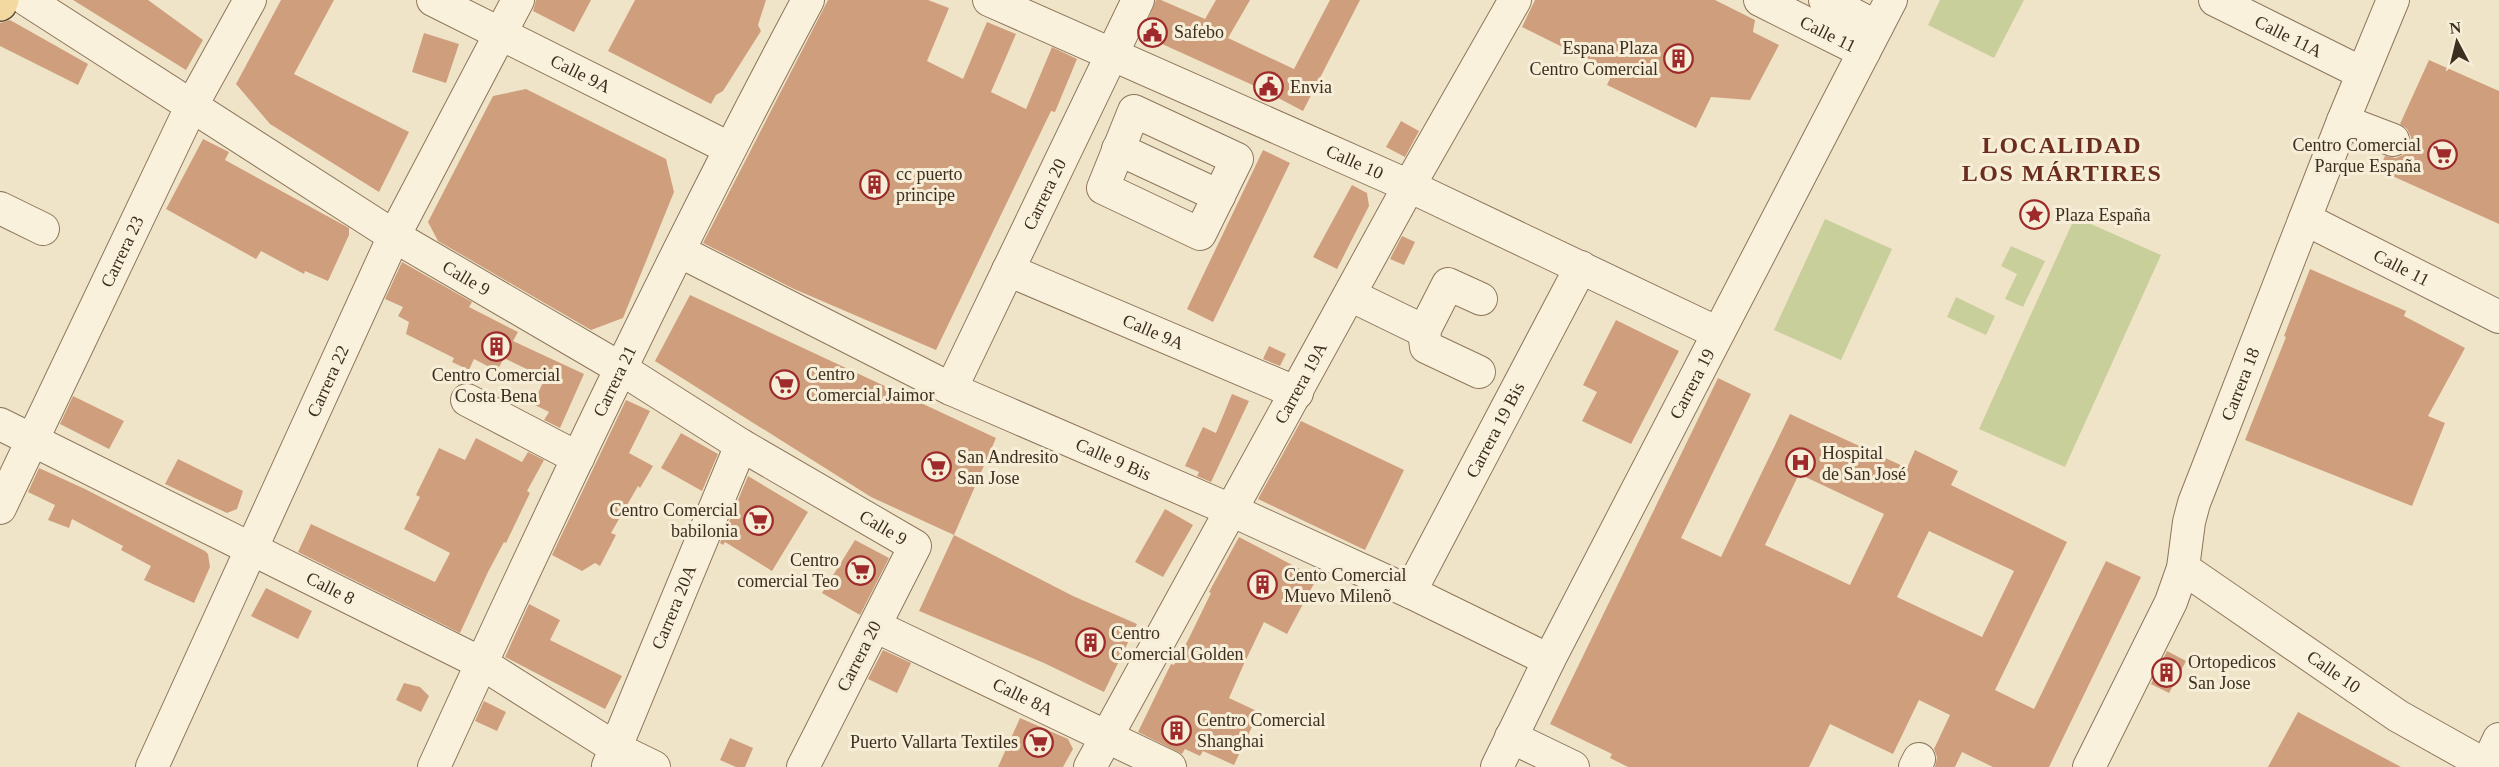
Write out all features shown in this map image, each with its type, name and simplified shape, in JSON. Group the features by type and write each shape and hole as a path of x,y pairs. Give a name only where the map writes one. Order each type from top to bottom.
{"street":[{"name":"Calle 9","path":"27,0 394,236 620,368 741,445 915,546"},
{"name":"Carrera 23","path":"0,508 192,105 250,0"},
{"name":"Calle 9A","path":"433,0 729,148"},
{"name":"Carrera 22","path":"152,767 394,236 518,0"},
{"name":"Carrera 21","path":"434,767 620,368 729,148 808,0"},
{"name":"Calle 10","path":"989,0 1107,64 1181,86 1409,186 1718,333"},
{"name":"Carrera 20","path":"951,389 1138,0"},
{"name":"Carrera 19A","path":"1090,767 1233,511 1409,186 1515,0"},
{"name":"Calle 11","path":"1760,0 1877,26"},
{"name":"Calle 11","path":"1825,0 1877,26"},
{"name":"Calle 11A","path":"2215,0 2362,73"},
{"name":"Carrera 18","path":"2090,767 2169,607 2183,568 2194,503 2343,120 2393,0"},
{"name":"Carrera 19","path":"1497,767 1549,660 1877,26"},
{"path":"1107,64 1116,88 1124,136 1219,196"},
{"path":"1164,125 1181,86"},
{"path":"1134,111 1164,125 1237,159 1200,234 1102,188 1134,111"},
{"path":"2343,120 2392,140"},
{"path":"0,208 43,229"},
{"name":"Calle 11","path":"2305,219 2499,317"},
{"name":"Calle 9 Bis","path":"679,251 951,389 1233,511 1410,592 1549,660"},
{"name":"Carrera 19 Bis","path":"1410,592 1581,267"},
{"name":"Calle 9A","path":"1008,270 1297,393"},
{"path":"1479,372 1426,347 1424,332 1448,284 1481,299"},
{"path":"1350,295 1424,332"},
{"path":"467,400 578,458"},
{"name":"Calle 8","path":"0,424 481,663 612,758 654,767"},
{"name":"Carrera 20A","path":"612,758 741,445"},
{"name":"Carrera 20","path":"802,767 915,546"},
{"name":"Calle 10","path":"2183,568 2398,716 2490,760"},
{"name":"Calle 8A","path":"874,626 1170,767"},
{"path":"1511,737 1560,764"}],"green space":[{"path":"1940,0 2024,0 1994,58 1928,25"},
{"path":"2075,217 2161,255 2065,467 1979,429"},
{"path":"1825,219 1892,249 1841,360 1774,330"},
{"path":"2011,246 2045,261 2023,307 2005,299 2017,274 2001,266"},
{"path":"1956,297 1995,316 1986,335 1947,317"}],"building":[{"path":"73,0 148,0 203,40 186,70"},
{"path":"281,0 334,0 294,74 409,132 379,192 270,124 236,84"},
{"path":"536,0 591,0 574,32 533,11"},
{"path":"635,0 766,0 758,25 761,31 723,91 716,95 711,104 608,51"},
{"name":"cc puerto principe","path":"828,0 928,0 949,8 927,61 963,79 987,22 1016,34 991,92 1026,109 1052,47 1077,59 1055,112 1051,111 936,350 794,289 703,243"},
{"path":"1156,0 1161,0 1205,19 1216,0 1250,0 1228,38 1294,69 1330,0 1360,0 1303,111 1257,87 1151,39 1145,27"},
{"name":"Espana Plaza Centro Comercial","path":"1535,0 1715,0 1755,20 1753,32 1779,45 1750,100 1711,97 1696,128 1607,85 1613,72 1522,27"},
{"path":"10,20 88,64 78,85 0,46 0,23"},
{"path":"424,33 459,44 446,83 412,72"},
{"name":"Centro Comercial Parque España","path":"2429,60 2499,91 2499,224 2379,170 2385,156 2396,158 2405,154 2410,147 2411,137 2407,129 2400,124"},
{"path":"526,89 666,159 674,192 623,318 591,330 438,241 428,222 493,96"},
{"path":"1401,121 1419,131 1405,157 1386,147"},
{"path":"203,139 229,152 225,160 349,228 349,235 328,281 305,271 304,274 261,251 256,259 166,209"},
{"path":"1263,150 1290,163 1213,322 1187,309"},
{"path":"1352,185 1367,193 1369,206 1337,269 1313,257"},
{"path":"1402,236 1415,242 1404,265 1390,259"},
{"path":"402,262 472,302 469,307 518,332 513,341 584,374 560,428 544,420 549,412 533,404 545,378 504,358 497,371 474,359 469,370 452,362 454,358 406,334 409,322 398,316 403,307 385,299"},
{"path":"2310,269 2406,311 2404,316 2465,348 2428,416 2445,423 2412,506 2245,440"},
{"name":"Centro Comercial Jaimor","path":"690,295 996,438 954,535 871,497 655,361"},
{"path":"1616,320 1679,351 1631,444 1582,421 1597,392 1583,385"},
{"path":"1269,346 1286,354 1280,366 1263,359"},
{"name":"Hospital de San José","path":"1718,378 1751,394 1681,538 1721,557 1790,414 1907,468 1915,450 1958,471 1951,485 2067,542 1995,690 2034,709 2106,561 2141,577 2049,767 1993,767 1962,752 1955,767 1935,767 1937,757 1934,749 1950,715 1919,700 1893,754 1830,724 1809,767 1628,767 1610,758 1612,754 1550,724","holes":["1799,474 1884,514 1850,585 1765,545","1929,531 2014,571 1982,637 1897,597"]},
{"path":"1232,394 1249,401 1211,482 1197,476 1199,472 1185,466 1203,427 1216,433"},
{"path":"73,396 124,421 109,449 60,424"},
{"path":"626,400 650,411 629,453 653,466 640,488 638,486 611,533 616,535 600,566 595,563 582,571 552,555"},
{"path":"1301,421 1404,470 1365,550 1258,499"},
{"path":"681,433 718,454 702,491 661,468"},
{"path":"476,438 522,462 528,452 544,460 527,491 530,493 506,543 504,542 488,572 460,633 298,552 311,524 435,582 450,553 404,529 420,497 416,495 439,448 465,460"},
{"path":"178,459 243,491 237,509 227,513 165,484"},
{"path":"39,468 205,551 208,554 210,567 194,603 144,580 151,566 121,550 123,546 72,519 69,528 48,520 55,505 28,492"},
{"name":"Centro Comercial babilonia","path":"748,476 808,512 772,571 725,542 723,545 720,543"},
{"path":"1165,509 1193,525 1163,577 1135,562"},
{"path":"954,535 1073,596 1137,624 1104,692 1044,663 919,611"},
{"path":"1239,537 1317,578 1287,634 1264,622 1243,666 1229,698 1259,712 1234,765 1203,751 1200,756 1185,749 1182,754 1138,732 1171,664 1174,665 1188,640 1211,593 1209,592"},
{"name":"Centro comercial Teo","path":"855,540 889,558 860,615 822,593"},
{"path":"266,588 312,611 298,639 251,616"},
{"path":"529,604 560,620 550,640 622,676 605,709 505,657"},
{"path":"883,650 911,663 897,693 868,679"},
{"name":"Ortopedicos San Jose","path":"2167,651 2186,661 2169,693 2151,684"},
{"path":"404,683 420,687 429,696 421,712 396,700"},
{"path":"484,701 506,712 497,731 475,721"},
{"path":"2298,712 2401,767 2268,767"},
{"name":"Puerto Vallarta Textiles","path":"1020,718 1068,739 1073,749 1063,767 998,767"},
{"path":"730,738 753,748 745,767 736,767 720,760"}],"place":[{"name":"Safebo","path":"1153,32"},
{"name":"Espana Plaza Centro Comercial","path":"1679,58"},
{"name":"Envia","path":"1269,87"},
{"name":"Centro Comercial Parque España","path":"2442,155"},
{"name":"cc puerto principe","path":"875,184"},
{"name":"Plaza España","path":"2034,215"},
{"name":"Centro Comercial Costa Bena","path":"496,346"},
{"name":"Centro Comercial Jaimor","path":"785,384"},
{"name":"Hospital de San José","path":"1801,463"},
{"name":"San Andresito San Jose","path":"936,467"},
{"name":"Centro Comercial babilonia","path":"759,520"},
{"name":"Centro comercial Teo","path":"860,570"},
{"name":"Cento Comercial Muevo Milenõ","path":"1263,585"},
{"name":"Centro Comercial Golden","path":"1090,643"},
{"name":"Ortopedicos San Jose","path":"2167,672"},
{"name":"Centro Comercial Shanghai","path":"1176,730"},
{"name":"Puerto Vallarta Textiles","path":"1039,742"}],"district":[{"name":"LOCALIDAD LOS MÁRTIRES","path":"2062,159"}]}
